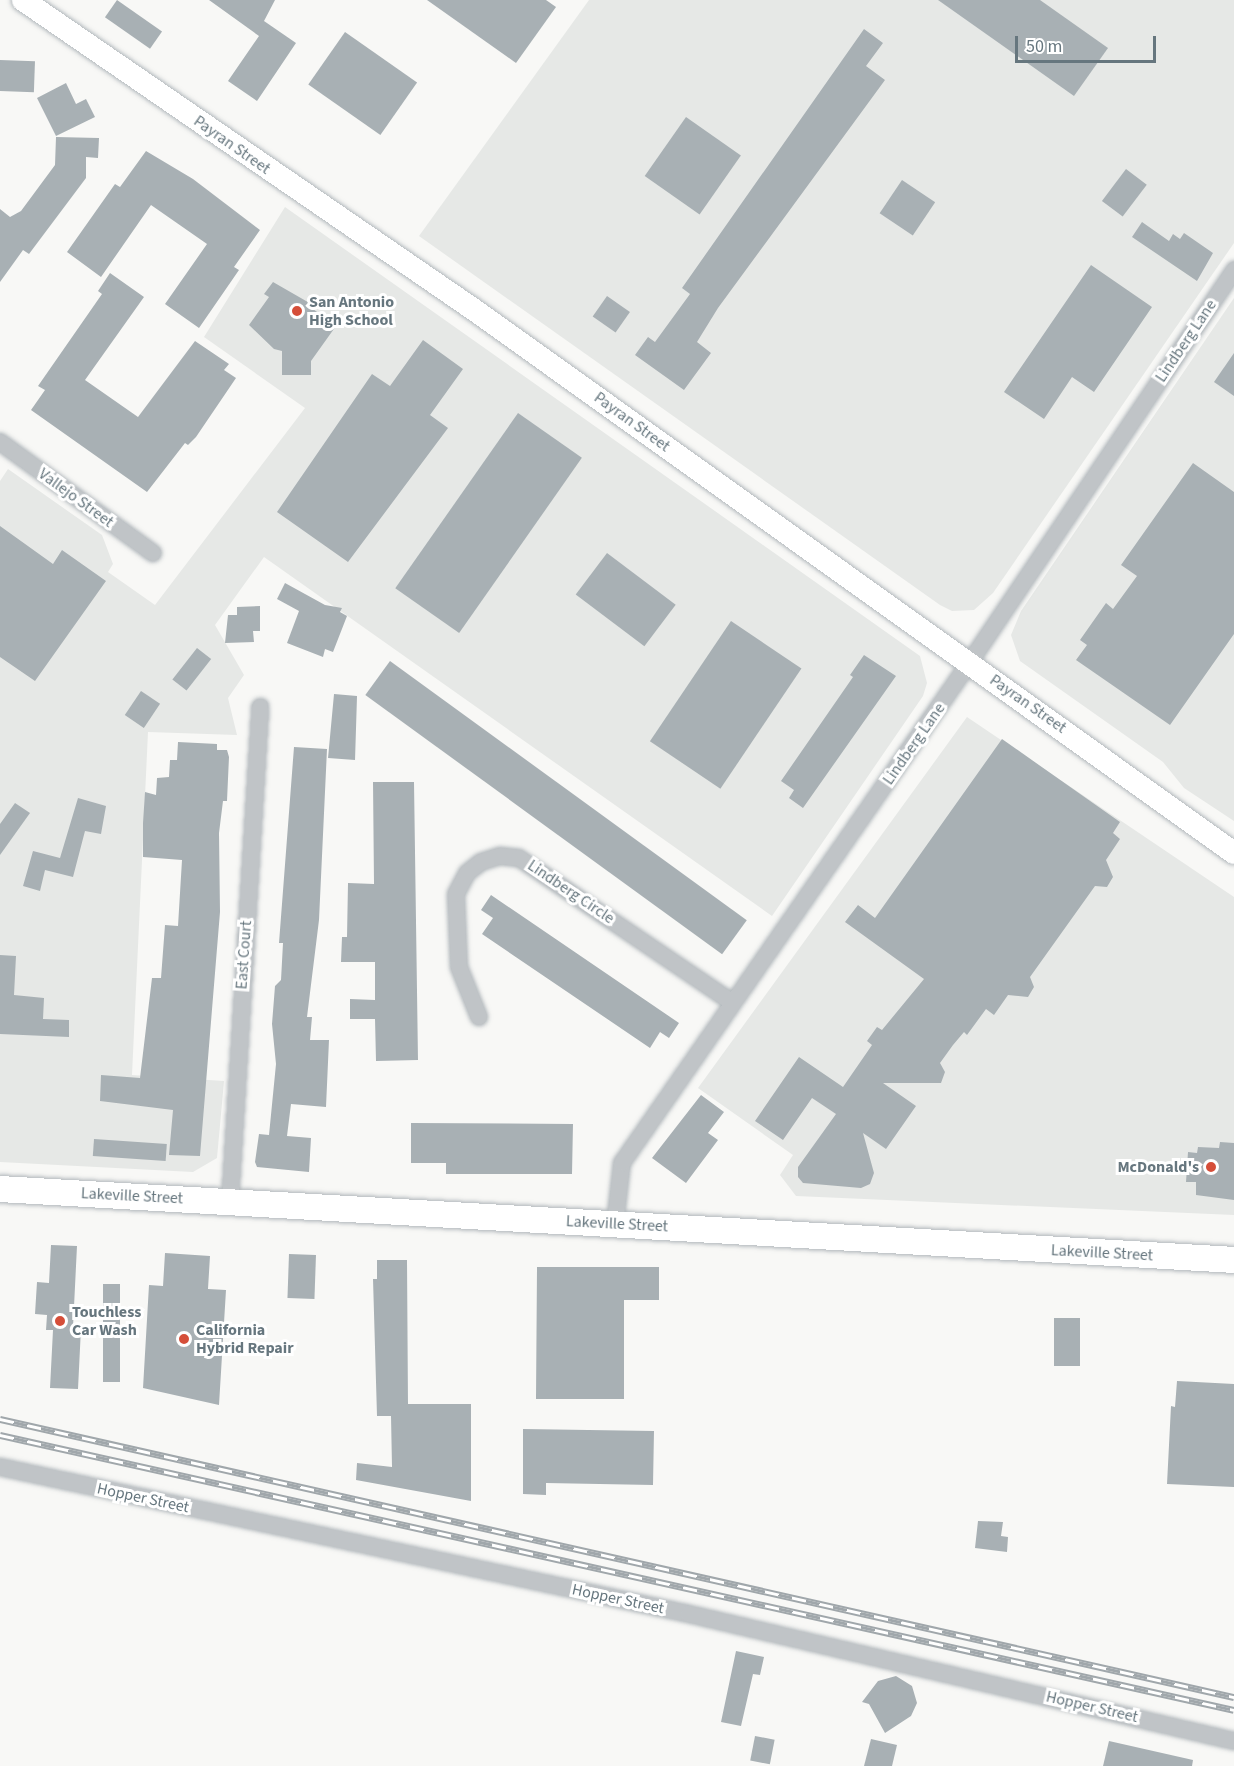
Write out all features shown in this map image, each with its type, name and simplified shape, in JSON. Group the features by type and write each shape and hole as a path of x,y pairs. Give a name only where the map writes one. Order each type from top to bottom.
{"main road":[{"name":"Payran Street","path":"23,0 482,315 1234,853"},
{"name":"Lakeville Street","path":"0,1189 1234,1260"}],"street":[{"name":"Lindberg Lane","path":"615,1224 622,1163 970,662 1234,270"},
{"name":"Vallejo Street","path":"0,442 153,553"},
{"name":"East Court","path":"230,1203 260,707"},
{"name":"Lindberg Circle","path":"479,1017 459,967 456,894 467,873 481,862 500,856 519,858 733,1003"},
{"name":"Hopper Street","path":"0,1467 689,1614 1234,1741"}],"shaded area":[{"path":"589,0 1234,0 1234,243 993,593 974,610 952,611 940,605 419,236"},
{"path":"285,207 920,656 927,683 923,696 772,916 264,557 215,625 244,675 228,698 237,735 148,732 132,1075 224,1081 217,1158 193,1172 0,1162 0,481 8,469 102,535 113,564 108,572 155,605 305,408 204,337"},
{"path":"1234,298 1234,821 1184,788 1163,762 1020,661 1011,635 1021,611"},
{"path":"967,717 1234,897 1234,1215 796,1196 780,1175 793,1155 698,1088"}],"building":[{"path":"117,0 162,32 150,49 105,17"},
{"path":"209,0 275,0 264,21 296,43 257,101 228,81 259,36"},
{"path":"427,0 546,0 556,7 516,63"},
{"path":"938,0 1040,0 1108,48 1074,96"},
{"path":"864,29 883,43 866,66 885,80 718,308 697,342 711,353 684,390 635,355 648,337 655,342 690,294 682,288"},
{"path":"345,32 417,82 380,135 308,84"},
{"path":"0,60 35,61 34,92 0,91"},
{"path":"66,83 76,104 86,99 95,117 56,136 37,98"},
{"path":"686,117 741,155 700,214 645,176"},
{"path":"56,137 99,138 98,158 86,157 86,178 29,254 23,250 0,282 0,209 10,217 21,211 55,165"},
{"path":"146,151 193,179 260,230 234,267 239,270 199,328 165,304 207,244 151,205 101,277 67,252 115,184 120,187"},
{"path":"1126,169 1147,185 1123,217 1102,201"},
{"path":"902,180 935,202 913,236 880,213"},
{"path":"1142,222 1169,241 1173,234 1180,239 1184,233 1213,253 1197,281 1132,237"},
{"path":"1091,265 1152,307 1094,392 1072,377 1044,419 1004,392"},
{"path":"110,273 144,297 85,380 138,417 195,341 229,364 224,370 236,378 196,437 188,445 185,443 147,492 31,410 45,390 38,386 102,294 98,291"},
{"path":"273,282 313,305 313,309 336,326 311,361 311,375 282,375 282,351 274,349 249,325 269,297 264,294"},
{"path":"607,296 630,312 616,333 593,316"},
{"path":"423,340 463,369 430,415 448,428 348,562 277,512 372,374 390,386"},
{"path":"1234,353 1234,396 1214,382"},
{"path":"518,413 582,458 459,633 395,588"},
{"path":"1193,463 1234,492 1234,634 1170,725 1076,660 1087,645 1080,640 1106,603 1113,609 1137,576 1121,565"},
{"path":"0,526 53,564 62,550 106,581 35,681 0,657"},
{"path":"607,553 676,605 644,646 576,595"},
{"path":"285,583 325,605 342,608 340,612 347,616 333,652 325,649 323,657 287,643 299,611 277,599"},
{"path":"260,606 260,631 253,631 254,642 225,643 228,615 237,615 237,607"},
{"path":"731,621 801,669 720,789 650,741"},
{"path":"197,648 211,659 187,691 172,680"},
{"path":"864,655 896,676 803,808 789,798 794,790 781,781 853,677 850,675"},
{"path":"390,661 747,920 722,954 365,695"},
{"path":"141,691 160,704 144,728 125,715"},
{"path":"334,694 357,696 355,760 328,758"},
{"path":"1002,739 1120,822 1113,833 1120,839 1106,860 1113,877 1107,887 1095,886 1030,977 1034,987 1028,997 1008,995 994,1015 986,1009 967,1035 964,1032 953,1045 940,1063 945,1072 941,1083 883,1083 916,1106 886,1149 863,1133 874,1173 870,1184 861,1188 803,1183 798,1177 798,1167 836,1114 812,1098 783,1140 755,1121 799,1057 843,1087 872,1045 867,1041 877,1027 882,1030 924,979 845,922 858,905 875,918"},
{"path":"178,742 217,744 217,750 227,750 229,757 227,801 223,801 219,833 220,912 200,1156 169,1155 173,1110 100,1101 101,1075 140,1078 152,978 161,978 165,925 178,926 182,860 143,857 143,823 145,792 156,795 157,778 169,777 170,760 177,760"},
{"path":"294,747 327,749 319,920 307,1017 312,1017 310,1040 329,1040 326,1107 291,1104 287,1136 311,1138 309,1172 257,1167 255,1162 259,1134 269,1135 276,1064 272,1024 275,986 281,980 283,943 279,943"},
{"path":"373,782 414,782 418,1060 376,1061 375,1019 350,1019 350,999 375,1000 375,962 341,962 342,937 347,937 348,883 374,884"},
{"path":"78,798 106,806 101,834 85,831 73,877 45,870 40,891 23,886 33,851 60,858"},
{"path":"15,803 30,813 0,855 0,824"},
{"path":"491,895 679,1023 669,1038 660,1032 650,1048 482,934 493,918 481,910"},
{"path":"0,955 16,956 14,995 44,998 43,1019 69,1020 69,1037 0,1034"},
{"path":"701,1095 724,1112 708,1133 718,1140 686,1183 652,1158"},
{"path":"411,1123 573,1124 572,1174 446,1174 446,1163 411,1163"},
{"path":"94,1139 167,1144 166,1161 93,1156"},
{"name":"McDonald's","path":"1220,1142 1234,1143 1234,1200 1196,1195 1196,1182 1186,1182 1188,1152 1197,1153 1198,1147 1219,1148"},
{"name":"Touchless Car Wash","path":"51,1245 77,1246 73,1327 81,1328 78,1389 50,1388 53,1330 46,1330 47,1315 35,1314 37,1282 49,1283"},
{"name":"California Hybrid Repair","path":"165,1253 210,1256 208,1289 226,1290 219,1405 143,1388 149,1285 163,1286"},
{"path":"289,1254 316,1255 314,1299 287,1298"},
{"path":"377,1260 407,1260 408,1404 471,1404 471,1501 356,1480 357,1463 392,1467 391,1416 377,1416 373,1279 377,1279"},
{"path":"537,1267 659,1267 659,1300 624,1300 624,1399 536,1399"},
{"path":"103,1284 120,1284 120,1382 103,1382"},
{"path":"1054,1318 1080,1318 1080,1366 1054,1366"},
{"path":"1177,1381 1234,1384 1234,1487 1167,1484 1171,1406 1175,1407"},
{"path":"523,1429 654,1431 653,1485 546,1483 546,1495 523,1494"},
{"path":"978,1521 1003,1522 1001,1536 1008,1537 1007,1552 975,1548"},
{"path":"736,1651 764,1657 760,1675 753,1674 741,1726 721,1722"},
{"path":"896,1676 912,1686 917,1703 911,1716 885,1733 869,1704 862,1702 878,1681"},
{"path":"755,1736 775,1740 770,1764 750,1761"},
{"path":"871,1739 897,1745 892,1766 864,1766"},
{"path":"1109,1741 1193,1760 1192,1766 1103,1766"}],"railway":[{"path":"0,1419 1234,1697"},
{"path":"0,1435 1234,1710"}],"place":[{"name":"San Antonio High School","path":"297,311"},
{"name":"McDonald's","path":"1211,1167"},
{"name":"Touchless Car Wash","path":"60,1321"},
{"name":"California Hybrid Repair","path":"184,1339"}]}
